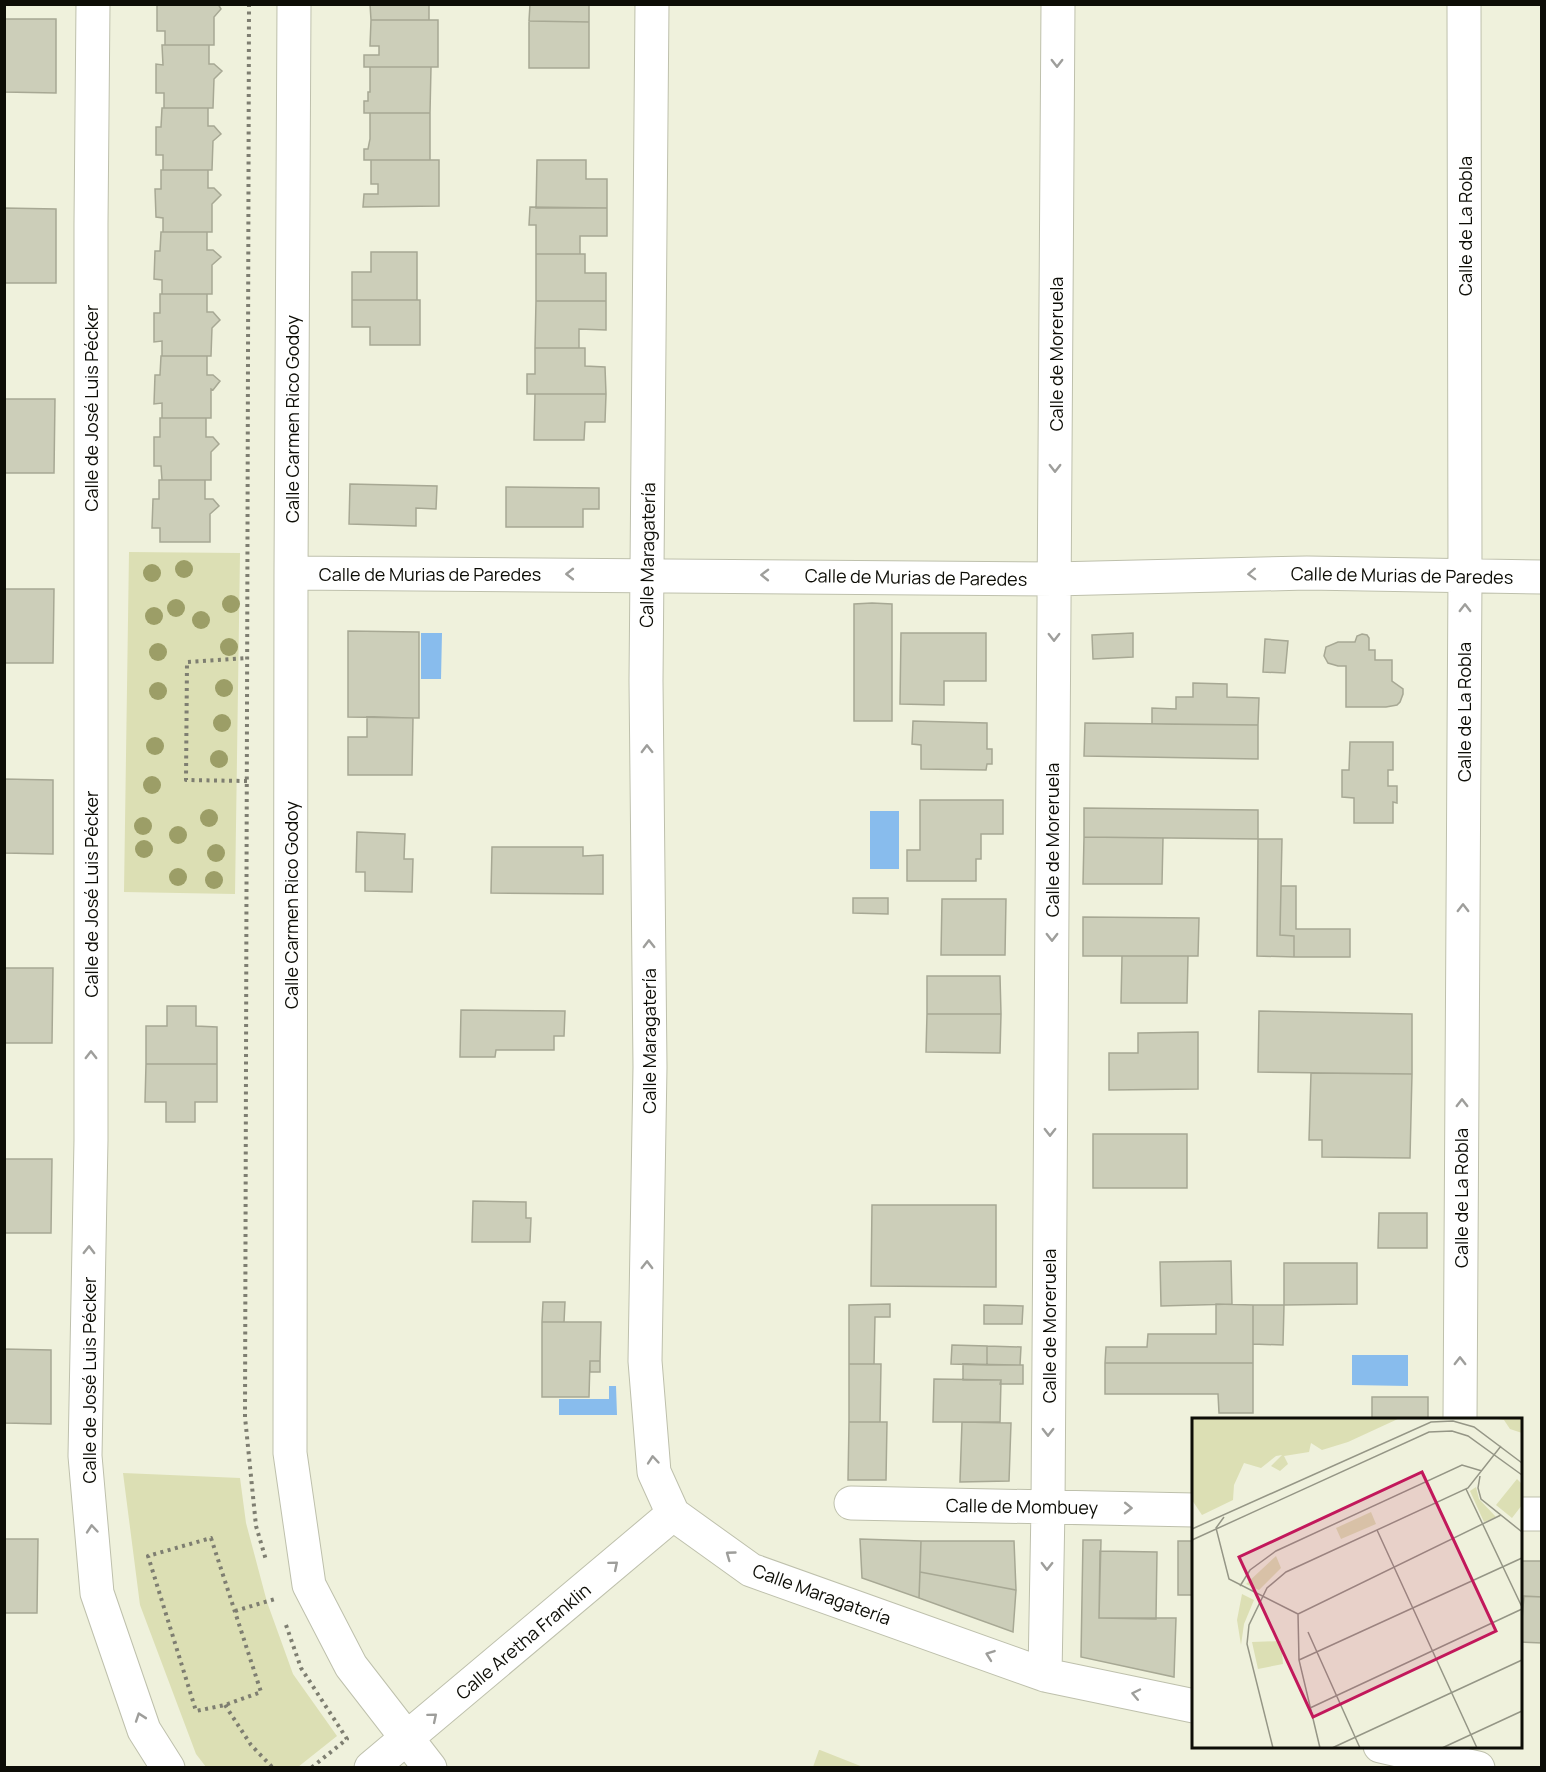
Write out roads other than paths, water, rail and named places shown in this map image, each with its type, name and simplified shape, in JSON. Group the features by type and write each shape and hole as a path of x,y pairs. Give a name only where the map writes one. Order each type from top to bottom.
{"street":[{"name":"Calle de José Luis Pécker","path":"93,4 91,1140 86,1456 97,1593 144,1730 168,1767"},
{"name":"Calle Carmen Rico Godoy","path":"294,4 290,1453 309,1585 351,1666 430,1767"},
{"name":"Calle Maragatería","path":"652,4 646,681 650,1067 645,1361 654,1472 673,1514 751,1570 1045,1675 1192,1706"},
{"name":"Calle de Moreruela","path":"1045,1675 1058,4"},
{"name":"Calle de La Robla","path":"1460,1418 1465,576 1464,4"},
{"name":"Calle de Murias de Paredes","path":"291,573 1054,579 1307,573 1542,577"},
{"name":"Calle de Mombuey","path":"851,1503 1192,1510"},
{"name":"Calle Aretha Franklin","path":"371,1767 673,1514"},
{"path":"1522,1514 1542,1514"},
{"path":"1393,1748 1468,1760"}],"water":[{"path":"421,633 442,633 441,679 421,679"},
{"path":"870,811 899,811 899,869 870,869"},
{"path":"1352,1355 1408,1355 1408,1386 1352,1385"},
{"path":"609,1386 616,1386 617,1415 559,1415 559,1399 609,1399"}]}
